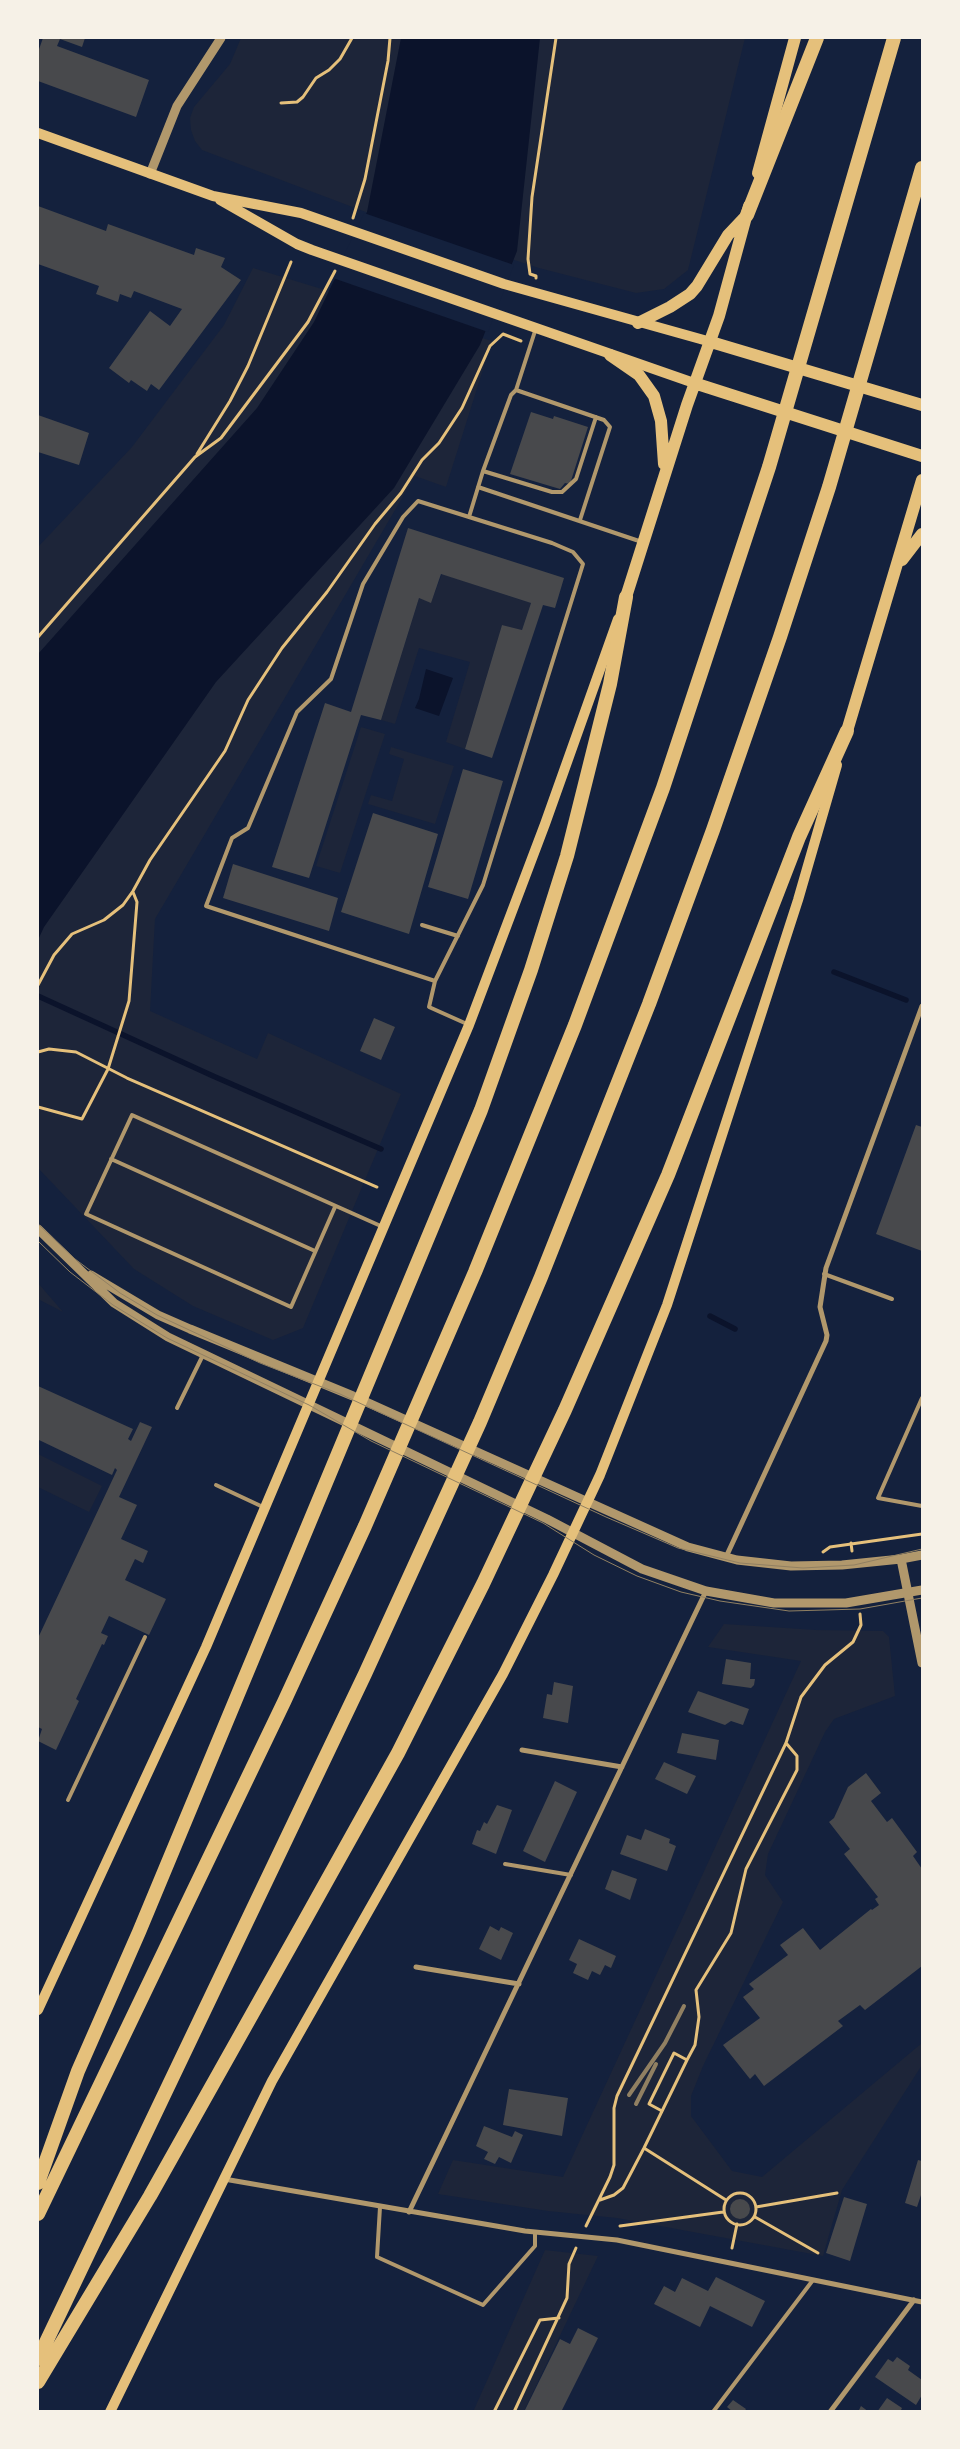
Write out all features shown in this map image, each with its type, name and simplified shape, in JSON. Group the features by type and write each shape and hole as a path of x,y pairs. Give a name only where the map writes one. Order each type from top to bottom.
{"highway":[{"path":"746,215 817,38"},
{"path":"38,2214 280,1710 365,1526 441,1352 578,1016 662,788 770,467 894,38"},
{"path":"38,2359 422,1552 498,1378 649,1004 713,830 829,487 878,327 922,168"},
{"path":"38,2183 78,2071 139,1932 316,1503 478,1119 531,970 564,864 610,684 626,597"},
{"path":"38,2382 150,2196 314,1904 398,1753 483,1584 565,1410 668,1175 798,837 847,730"}],"main road":[{"path":"38,2010 154,1764 309,1405 469,1025 545,824 593,684 626,597 664,474 694,383 710,342 795,38"},
{"path":"38,133 213,196 301,212 504,284 710,342 922,405"},
{"path":"213,196 297,244 312,250 694,383 922,456"},
{"path":"638,322 670,307 690,294 697,286 728,235 746,215"},
{"path":"610,354 639,375 654,396 662,428 664,474"},
{"path":"110,2412 272,2081 511,1659 587,1503 637,1384 667,1305 798,900 922,480"},
{"path":"898,566 922,534"}],"street":[{"path":"150,174 177,106 221,38"},
{"path":"726,1557 826,1341 826,1330 820,1307 824,1274 922,1006"},
{"path":"38,1229 114,1303 168,1337 573,1533 642,1570 706,1591 774,1603 820,1604 858,1602 922,1590"},
{"path":"74,1265 158,1315 248,1355 318,1382 678,1543 726,1557 764,1564 804,1566 901,1560 922,1555"},
{"path":"901,1560 922,1664"},
{"path":"409,2212 706,1591"},
{"path":"522,1750 622,1767"},
{"path":"416,1967 518,1984"},
{"path":"223,2178 409,2212 535,2232 626,2242 922,2302"},
{"path":"830,2412 914,2300"}],"lane":[{"path":"469,517 483,471 511,395 516,390 531,327"},
{"path":"516,390 604,420 610,427 580,520"},
{"path":"483,471 552,492 562,492 576,479 596,417"},
{"path":"478,487 643,542"},
{"path":"435,981 206,906 232,838 248,828 297,712 331,679 362,584 403,517 418,501 573,552 583,564 483,885 435,981 429,1007 469,1025"},
{"path":"422,925 458,936"},
{"path":"335,1206 290,1307 86,1214 132,1115 335,1206 383,1228"},
{"path":"111,1159 315,1251"},
{"path":"824,1274 892,1299"},
{"path":"177,1408 203,1354"},
{"path":"922,1398 878,1498 922,1506"},
{"path":"216,1485 265,1508"},
{"path":"68,1800 145,1637"},
{"path":"505,1864 570,1875"},
{"path":"380,2207 377,2257 483,2304 535,2246 535,2232"},
{"path":"713,2412 813,2280"}],"path":[{"path":"281,103 297,102 303,97 316,78 329,70 340,59 352,38"},
{"path":"351,224 365,179 388,62 390,38"},
{"path":"533,293 536,276 530,274 528,259 532,197 556,38"},
{"path":"38,636 195,457 230,401 248,366 291,262"},
{"path":"195,457 220,438 269,377 308,322 332,280 338,262"},
{"path":"38,985 54,956 72,934 109,916 123,905 133,891 150,860 225,752 248,700 282,648 327,592 375,524 401,493 422,460 440,443 462,408 490,346 503,334 523,342 531,327"},
{"path":"38,1107 82,1119 108,1069 129,1001 137,902 133,891"},
{"path":"38,1052 49,1049 76,1052 108,1069 376,1188"},
{"path":"804,1566 830,1547 922,1534"},
{"path":"852,1543 853,1564"},
{"path":"514,2412 559,2318 567,2298 569,2264 614,2166 614,2108 617,2096 786,1743 794,1712 804,1691 825,1665 856,1638 861,1625 858,1602"},
{"path":"600,2200 614,2195 623,2188 695,2044 699,2017 696,1990 731,1933 746,1869 797,1770 797,1756 786,1743"},
{"path":"662,2110 649,2104 674,2053 687,2060"},
{"path":"644,2148 726,2200"},
{"path":"756,2207 837,2193"},
{"path":"735,2194 748,2196 756,2207 755,2216 744,2225 730,2223 723,2212 726,2200 735,2194"},
{"path":"620,2226 723,2212"},
{"path":"755,2216 818,2253"},
{"path":"732,2248 737,2224"},
{"path":"494,2412 540,2320 559,2318"}],"shaded area":[{"path":"241,38 745,38 688,270 664,289 636,293 539,268 363,211 202,150 195,141 191,130 190,118 194,107 230,64"},
{"path":"401,38 540,38 517,251 480,345 394,488 216,682 44,927 38,940 38,654 257,408 314,322 367,212"},
{"path":"253,268 492,341 446,487 415,476 155,919 150,1011 257,1059 268,1033 401,1094 303,1328 273,1340 193,1306 134,1269 38,1168 38,547 132,447 224,325"},
{"path":"442,574 531,603 522,630 502,625 465,749 446,742 470,662 419,648 395,724 381,720 419,598 431,602"},
{"path":"426,669 453,678 439,716 415,708"},
{"path":"361,727 385,734 340,873 316,866"},
{"path":"391,747 454,766 435,824 368,804 371,795 392,801 404,759 389,754"},
{"path":"38,1283 63,1312 38,1299"},
{"path":"38,1454 102,1486 89,1512 38,1487"},
{"path":"724,1624 816,1630 883,1631 889,1637 895,1696 834,1719 825,1732 768,1854 765,1875 783,1902 703,2066 691,2096 691,2116 732,2171 762,2177 922,2043 922,2065 842,2190 823,2256 617,2218 548,2211 438,2194 453,2160 563,2177 801,1661 708,1647"},
{"path":"545,2250 598,2256 524,2411 473,2412"}],"pier":[{"path":"364,213 514,265 488,332 333,278"}],"building":[{"path":"43,38 85,38 82,47 60,39 57,46 149,80 136,117 38,81 38,52"},
{"path":"38,206 106,231 108,224 194,255 196,248 225,258 221,267 241,280 159,390 151,384 147,391 131,380 129,383 109,368 150,311 170,326 182,309 134,291 131,298 120,294 118,302 96,294 99,286 38,264"},
{"path":"531,412 553,419 554,416 588,427 570,484 565,483 560,489 510,474"},
{"path":"38,415 89,433 79,465 38,452"},
{"path":"408,528 564,578 555,608 543,605 492,758 465,749 502,625 522,630 531,603 441,574 431,603 419,598 381,720 361,715 309,878 272,867 325,703 351,712"},
{"path":"463,769 503,781 468,899 428,887"},
{"path":"373,813 438,834 409,934 341,912"},
{"path":"233,864 338,898 329,931 223,898"},
{"path":"374,1018 395,1027 381,1060 360,1051"},
{"path":"916,1125 922,1127 922,1251 876,1234"},
{"path":"38,1386 133,1429 128,1439 131,1441 140,1422 152,1427 119,1497 137,1505 121,1539 148,1551 143,1563 135,1559 125,1580 166,1599 149,1635 109,1616 101,1633 108,1636 104,1645 102,1644 76,1699 79,1701 56,1750 38,1741 42,1729 38,1727 38,1638 117,1470 115,1468 112,1475 39,1440 38,1444"},
{"path":"726,1659 751,1663 750,1679 755,1679 754,1685 751,1688 722,1684"},
{"path":"554,1682 573,1686 568,1723 543,1718 547,1694 552,1695"},
{"path":"698,1691 749,1709 743,1725 731,1721 725,1725 688,1712"},
{"path":"682,1733 719,1740 716,1760 677,1753"},
{"path":"664,1762 696,1776 687,1794 655,1779"},
{"path":"866,1773 881,1793 871,1801 887,1822 892,1818 917,1852 913,1856 922,1869 922,1966 865,2010 860,2005 838,2021 843,2026 764,2086 755,2074 750,2079 723,2045 760,2018 743,1997 754,1989 749,1984 788,1955 780,1945 803,1928 820,1950 871,1909 879,1905 875,1899 878,1897 844,1854 850,1849 829,1822 834,1818 848,1787"},
{"path":"555,1781 577,1792 545,1862 523,1851"},
{"path":"497,1805 512,1810 496,1854 472,1844 477,1830 480,1831 484,1822 487,1824"},
{"path":"645,1829 670,1839 669,1843 676,1846 667,1871 620,1854 627,1835 641,1840"},
{"path":"612,1870 637,1879 630,1900 605,1889"},
{"path":"490,1926 499,1931 501,1927 513,1933 501,1960 479,1949"},
{"path":"579,1939 616,1956 611,1968 605,1965 600,1975 592,1971 588,1980 573,1973 577,1964 569,1960"},
{"path":"509,2089 568,2098 562,2136 503,2125"},
{"path":"484,2126 512,2137 515,2131 523,2135 511,2163 499,2157 495,2164 484,2159 488,2152 476,2146"},
{"path":"918,2160 922,2161 922,2192 917,2207 905,2203"},
{"path":"844,2197 867,2204 850,2261 826,2253"},
{"path":"740,2199 747,2202 750,2209 747,2216 740,2219 733,2216 730,2209 733,2202"},
{"path":"716,2277 765,2301 752,2327 710,2306 700,2327 654,2304 664,2286 675,2292 682,2278 708,2291"},
{"path":"578,2328 598,2338 561,2412 524,2412 560,2339 570,2344"},
{"path":"897,2357 910,2366 908,2370 922,2380 922,2395 916,2405 875,2377 888,2359 893,2362"},
{"path":"887,2398 902,2408 900,2412 877,2412"},
{"path":"733,2400 746,2409 744,2412 733,2412 727,2407"},
{"path":"861,2406 869,2412 858,2412"}],"waterway":[{"path":"834,972 906,1000"},
{"path":"38,996 213,1076 381,1149"},
{"path":"710,1316 735,1329"}],"tram line":[{"path":"38,1224 75,1259 120,1293 157,1315 260,1363 340,1394 606,1517 678,1548 740,1563 803,1568 854,1565 922,1549"},
{"path":"38,1241 70,1272 113,1305 167,1338 309,1405 371,1441 543,1523 594,1555 637,1576 681,1592 720,1601 789,1611 860,1609 922,1598"}],"railway":[{"path":"629,2095 665,2043 684,2006"},
{"path":"636,2104 656,2064"}]}
